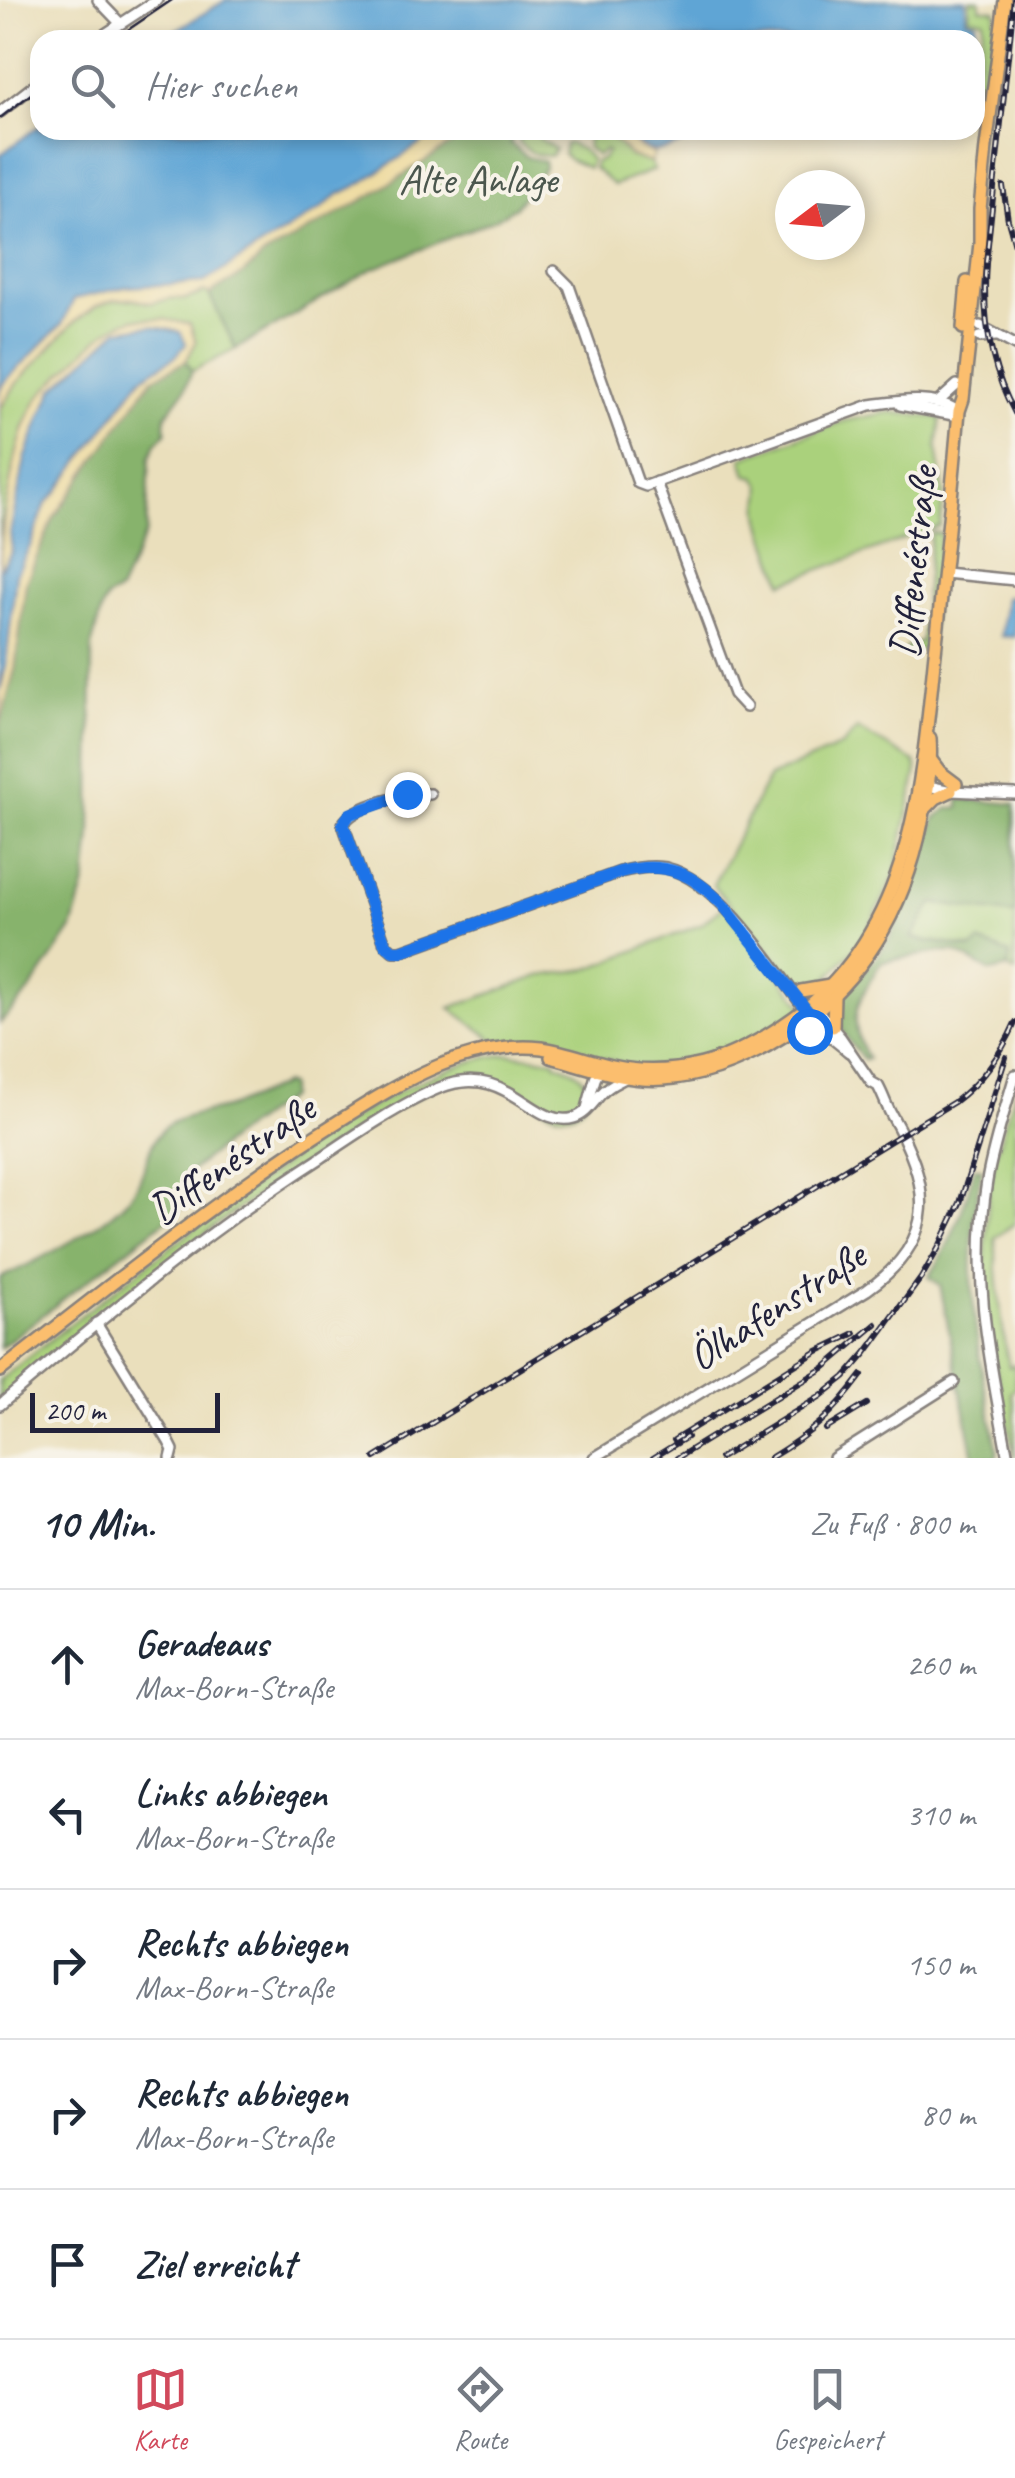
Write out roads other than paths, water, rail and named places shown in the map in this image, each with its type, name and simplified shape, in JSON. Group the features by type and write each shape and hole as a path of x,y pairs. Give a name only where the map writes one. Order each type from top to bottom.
{"main road":[{"name":"Diffenéstraße","path":"959,414 956,398 971,332 973,240 1005,0"},
{"name":"Diffenéstraße","path":"0,1371 206,1212 339,1121 451,1060 498,1049 536,1047 563,1052 627,1077 667,1079 708,1072 757,1052 790,1031 856,970 900,902 925,809 928,718 971,332 980,208"},
{"name":"Diffenéstraße","path":"832,991 874,927 903,860 931,759 928,718"},
{"path":"925,809 954,788 931,759"},
{"path":"790,1031 829,1030 832,991 801,991"},
{"name":"Diffenéstraße","path":"524,1048 573,1063 654,1071 704,1063 752,1044 812,1010"}],"street":[{"path":"98,0 120,23"},
{"path":"110,30 157,0"},
{"path":"0,112 30,90"},
{"path":"554,271 569,286 638,483 646,486 887,402 937,403 949,405 959,414"},
{"path":"971,332 996,336 1015,346"},
{"path":"937,403 958,385"},
{"path":"887,402 959,414"},
{"path":"656,482 734,694 746,707"},
{"path":"944,573 1015,580"},
{"path":"925,784 976,786 1015,794"},
{"path":"430,794 407,794 350,814 343,824 385,944 393,951 620,872 655,866 689,877 709,890 812,1010"},
{"path":"775,968 801,991 812,1010"},
{"name":"Ölhafenstraße","path":"594,1458 853,1299 878,1282 907,1252 919,1226 922,1207 910,1151 886,1106 872,1090 871,1082 812,1010"},
{"path":"573,1063 596,1091"},
{"path":"0,1405 184,1254 271,1191 439,1088 474,1080 491,1083 543,1114 572,1119 586,1110 602,1068"},
{"path":"1008,1458 983,1320 980,1244 987,1180 1015,1075"},
{"path":"596,1091 627,1077"},
{"path":"96,1324 169,1442 171,1458"},
{"path":"834,1458 954,1382"}],"water":[{"path":"226,0 966,0 966,19 976,22 976,30 176,30"},
{"path":"30,132 30,140 426,140 204,282 125,287 74,299 62,324 0,389 0,155"},
{"path":"633,140 692,140 654,151"},
{"path":"151,326 180,332 186,344 175,357 142,377 46,503 16,574 0,691 0,570 12,551 10,533 25,459 41,416 54,389 118,330"},
{"path":"1005,597 1015,598 1015,637 1001,636"}],"tram line":[{"path":"128,30 172,0"},
{"path":"0,118 30,95"}],"railway":[{"path":"1014,0 985,283 993,359 1015,413"},
{"path":"1003,186 1015,245"},
{"path":"375,1458 954,1102 990,1067 1015,1023"},
{"path":"720,1458 845,1377 921,1278 960,1203 1006,1057"},
{"path":"677,1458 824,1368 876,1324"},
{"path":"674,1440 816,1352 855,1333"},
{"path":"770,1458 821,1422 862,1375"},
{"path":"826,1429 867,1404"},
{"path":"653,1458 687,1437"}],"park label":[{"name":"Alte Anlage","path":"478,178"}]}
